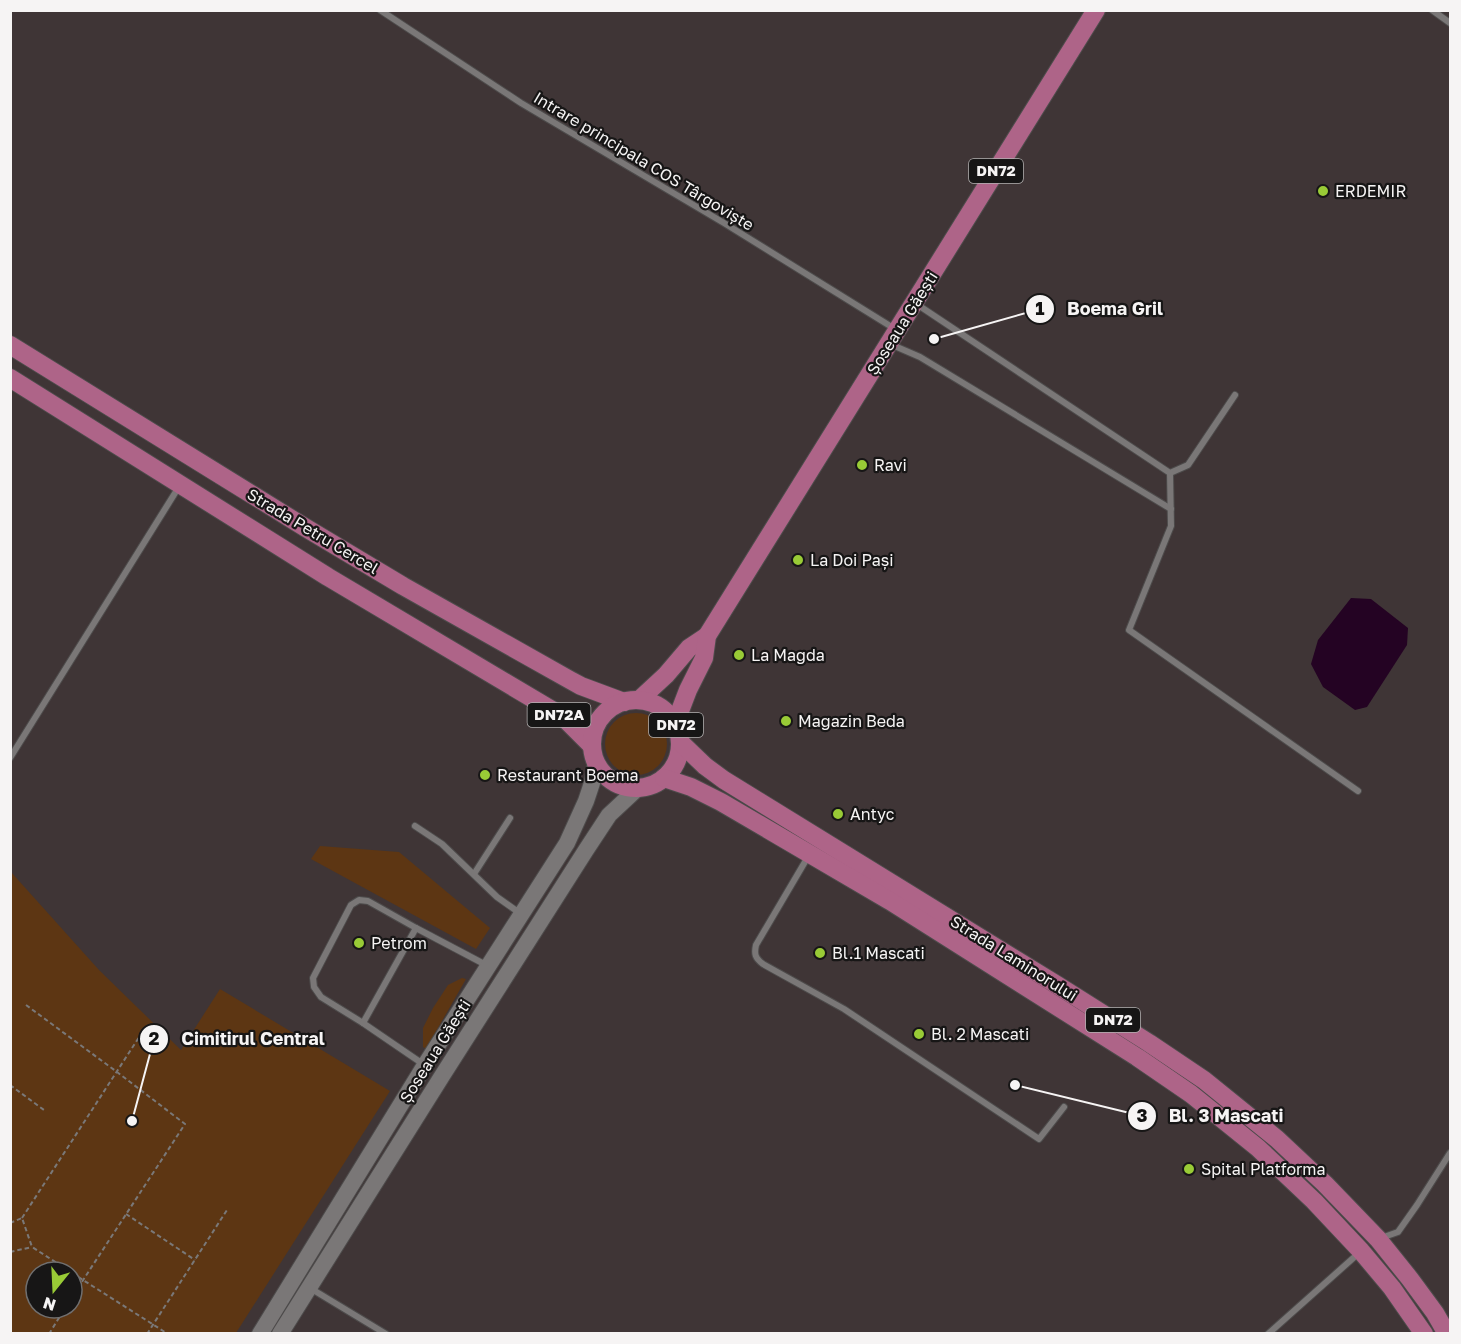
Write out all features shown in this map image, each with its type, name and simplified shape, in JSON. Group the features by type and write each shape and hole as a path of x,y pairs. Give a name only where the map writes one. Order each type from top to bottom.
{"main road":[{"name":"Șoseaua Găești","path":"707,636 1096,10"},
{"name":"Strada Petru Cercel","path":"10,345 306,528 544,667 581,686 631,701"},
{"name":"Strada Petru Cercel","path":"10,378 328,577 562,716 594,754"},
{"name":"DN72","path":"594,754 593,735 599,720 610,709 631,701 666,675 689,648 707,636"},
{"name":"DN72","path":"675,724 704,658 707,636"},
{"name":"DN72","path":"631,701 650,702 660,707 669,714 675,724 680,742 677,760 664,778"},
{"name":"Strada Laminorului","path":"680,742 714,773 890,901 1049,1000 1191,1094 1258,1148 1314,1200 1392,1288 1424,1334"},
{"name":"Șoseaua Găești","path":"260,1334 425,1065 567,843 592,783 594,754"},
{"path":"594,754 600,770 612,780 626,787 638,788 651,785 664,778"},
{"name":"Strada Laminorului","path":"664,778 691,787 815,846 1140,1037 1204,1080 1277,1139 1378,1239 1435,1313 1447,1334"},
{"name":"Șoseaua Găești","path":"280,1334 504,977 609,815 638,788"},
{"path":"488,966 504,977"},
{"path":"425,1065 442,1076"},
{"path":"1361,1251 1378,1239"}],"lane":[{"name":"Intrare principala COS Târgoviște","path":"380,10 521,103 742,234 920,357 1171,509"},
{"path":"1432,10 1450,22"},
{"path":"915,302 1170,473"},
{"path":"1170,473 1188,465 1235,395"},
{"path":"1170,473 1171,526 1129,630 1358,791"},
{"path":"10,758 181,485"},
{"path":"474,874 510,818"},
{"path":"415,826 442,844 497,897 521,915"},
{"path":"815,846 756,945 754,952 756,958 844,1009 1039,1138 1064,1107"},
{"path":"425,1065 321,997 314,987 314,978 351,905 359,900 368,901 488,966"},
{"path":"363,1023 416,928"},
{"path":"1378,1239 1398,1232 1450,1153"},
{"path":"1268,1334 1361,1251"},
{"path":"309,1287 386,1334"}],"path":[{"path":"26,1005 185,1124 84,1278"},
{"path":"10,1222 22,1218 145,1028"},
{"path":"10,1085 45,1110"},
{"path":"147,1334 228,1210"},
{"path":"126,1214 195,1260"},
{"path":"22,1218 32,1247 53,1260"},
{"path":"10,1252 32,1247"},
{"path":"84,1281 168,1334"},
{"path":"48,1334 57,1320"}],"shaded area":[{"path":"10,11 1450,11 1450,1333 11,1333"},
{"path":"1351,598 1371,599 1408,628 1407,645 1367,707 1355,710 1323,687 1311,664 1318,640"},
{"path":"636,713 653,718 658,722 662,727 667,744 662,761 658,766 653,770 636,775 619,770 614,766 610,761 605,744 610,727 614,722 619,718"},
{"path":"320,846 399,852 490,928 476,949 311,859"},
{"path":"11,872 99,970 181,1050 220,989 390,1091 236,1333 11,1333"},
{"path":"462,978 466,979 426,1049 423,1047 423,1028 433,1008 448,985"}],"place":[{"name":"ERDEMIR","path":"1323,191"},
{"name":"Boema Gril","path":"934,339"},
{"name":"Ravi","path":"862,465"},
{"name":"La Doi Pași","path":"798,560"},
{"name":"La Magda","path":"739,655"},
{"name":"Magazin Beda","path":"786,721"},
{"name":"Restaurant Boema","path":"485,775"},
{"name":"Antyc","path":"838,814"},
{"name":"Petrom","path":"359,943"},
{"name":"Bl.1 Mascati","path":"820,953"},
{"name":"Bl. 2 Mascati","path":"919,1034"},
{"name":"Bl. 3 Mascati","path":"1015,1085"},
{"name":"Cimitirul Central","path":"132,1121"},
{"name":"Spital Platforma","path":"1189,1169"}]}
